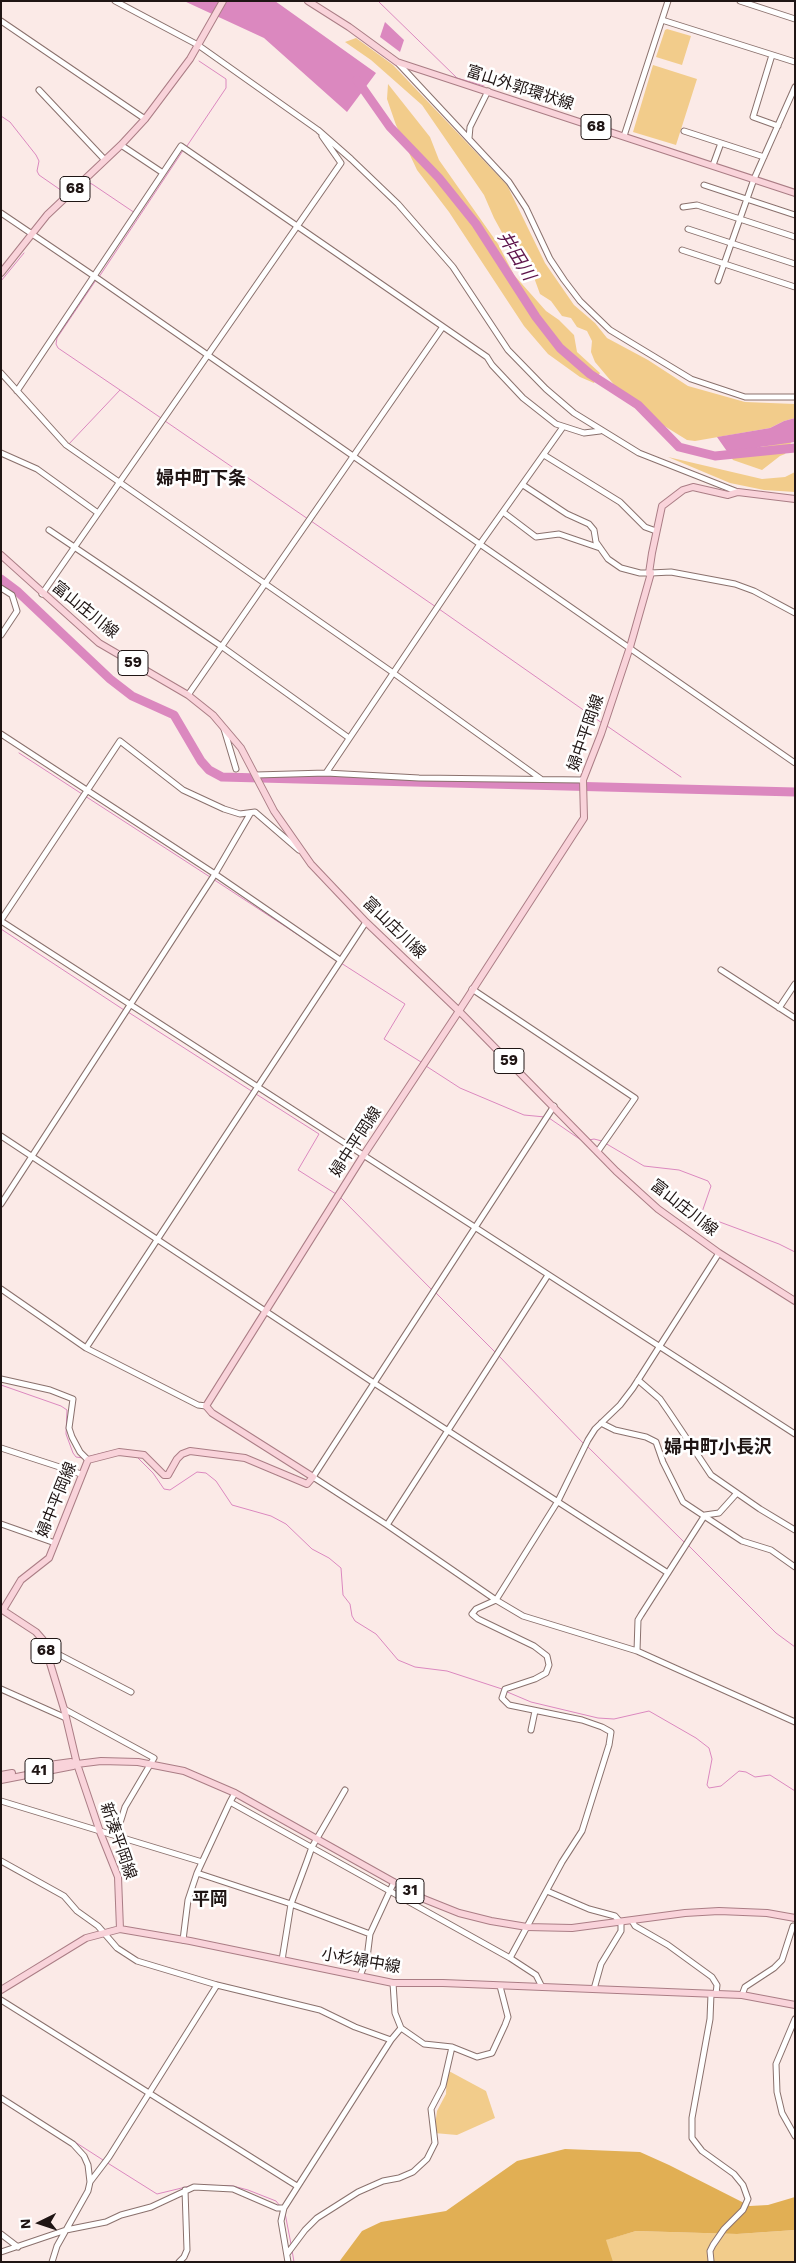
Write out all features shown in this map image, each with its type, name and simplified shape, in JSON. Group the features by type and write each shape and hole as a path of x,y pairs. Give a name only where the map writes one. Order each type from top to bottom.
{"main road":[{"name":"68","path":"1,272 47,215 104,159 121,145 145,119 190,59 223,1"},
{"name":"富山外郭環状線","path":"308,1 350,27 396,62 795,192"},
{"name":"婦中平岡線","path":"206,1406 363,1156 584,818 583,780 601,734 630,647 650,573 662,506 683,490 693,487 728,495 738,492 795,499"},
{"name":"富山庄川線","path":"1,555 42,594 99,643 188,695 223,725 241,748 274,811 303,854 366,922 459,1011 616,1171 658,1209 719,1253 795,1301"},
{"path":"206,1406 212,1413 313,1477"},
{"name":"婦中平岡線","path":"2,1610 21,1580 49,1558 88,1460 119,1452 144,1455 164,1475 168,1474 182,1454 190,1452 244,1458 307,1484 313,1477"},
{"name":"68","path":"2,1610 36,1632 43,1640 64,1709 77,1764"},
{"name":"31","path":"77,1764 101,1761 152,1764 184,1771 235,1793 424,1899 459,1913 491,1921 527,1927 572,1928 719,1910 767,1913 795,1918"},
{"name":"41","path":"1,1775 71,1762 77,1764"},
{"name":"41","path":"1,1780 77,1764"},
{"name":"新湊平岡線","path":"77,1764 100,1832 118,1877 120,1929"},
{"name":"小杉婦中線","path":"1,1990 78,1943 102,1933 120,1929 393,1983 742,1995 795,2004"}],"street":[{"path":"115,1 198,45 318,130 371,177 441,253 464,282 508,350 546,389 574,413 638,453 738,492"},
{"path":"624,136 668,1"},
{"path":"740,1 795,19"},
{"path":"662,20 795,62"},
{"path":"1,21 145,119"},
{"path":"772,55 753,117 778,126"},
{"path":"396,62 509,182 526,208 550,259 564,280 580,301 610,330 691,379 745,397 795,397"},
{"path":"718,281 754,179 795,87"},
{"path":"39,90 104,159"},
{"path":"469,138 470,127 488,91"},
{"path":"42,594 341,163 318,130"},
{"path":"684,131 764,157"},
{"path":"713,165 721,143"},
{"path":"121,145 163,173"},
{"path":"17,391 181,146 442,328 487,357 492,365 523,398 548,418 563,427 584,432 601,431"},
{"path":"704,185 795,215"},
{"path":"682,207 697,206 795,238"},
{"path":"1,213 795,762"},
{"path":"688,229 795,264"},
{"path":"682,250 795,287"},
{"path":"188,695 442,328"},
{"path":"1,373 66,444 119,483 392,672 541,779"},
{"path":"326,773 392,672 563,427"},
{"path":"1,453 37,469 98,513"},
{"path":"544,455 620,502 645,527 656,531"},
{"path":"523,485 567,514 589,524 594,530 596,542 600,548 608,559 621,568 640,573 671,572 735,584 754,591 795,613"},
{"path":"503,512 536,537 559,534 600,548"},
{"path":"49,530 221,646 349,738"},
{"path":"1,588 12,595 17,612 1,635"},
{"path":"223,725 236,769"},
{"path":"1,734 215,874 340,960"},
{"path":"303,854 255,812 240,814 224,809 183,790 120,741 86,789 1,920 548,1276 795,1434"},
{"path":"256,775 326,773 418,778 583,780"},
{"path":"1,1204 215,874 250,814"},
{"path":"86,1348 366,922"},
{"path":"721,970 795,1018"},
{"path":"779,1008 795,984"},
{"path":"472,989 635,1098 598,1151"},
{"path":"554,1106 313,1477 496,1600 532,1620 637,1652 795,1722"},
{"path":"1,1136 374,1383 450,1430 668,1573"},
{"path":"510,1958 582,1830 609,1745 610,1732 582,1720 509,1705 502,1698 504,1689 535,1679 546,1673 549,1665 547,1656 534,1646 478,1619 472,1614 476,1609 496,1600 558,1501 579,1455 601,1423 620,1405 638,1380 719,1253"},
{"path":"387,1525 548,1276"},
{"path":"1,1289 86,1348 198,1404 206,1406"},
{"path":"1,1378 50,1390 73,1399 70,1428 72,1437 80,1452 88,1460"},
{"path":"638,1380 660,1399 711,1475 795,1530"},
{"path":"601,1423 615,1430 646,1437 656,1442 663,1462 683,1502 742,1541 771,1550 795,1567"},
{"path":"1,1448 81,1474"},
{"path":"637,1652 638,1620 705,1515 719,1513 737,1493"},
{"path":"1,1524 55,1543"},
{"path":"46,1651 54,1652 131,1692"},
{"path":"1,1689 66,1718"},
{"path":"64,1709 154,1758 125,1807 116,1836"},
{"path":"531,1730 535,1711"},
{"path":"282,1960 291,1904 312,1847 345,1790"},
{"path":"182,1940 188,1900 202,1862 235,1793"},
{"path":"1,1800 202,1862"},
{"path":"230,1802 510,1958 536,1975 542,1987"},
{"path":"1,1861 64,1896 77,1911 98,1926 102,1933 117,1948 137,1961 216,1985 320,2010 355,2027 392,2040"},
{"path":"198,1874 291,1904 370,1934"},
{"path":"360,1976 367,1958 370,1934 394,1882"},
{"path":"547,1891 589,1909 615,1916 621,1923 621,1931 601,1964 594,1989"},
{"path":"632,1921 635,1926 668,1945 712,1977 717,1985 692,2118 692,2138 702,2151 721,2164 738,2180 747,2192 748,2199 743,2210 713,2245 710,2251 711,2261"},
{"path":"742,1995 745,1987 774,1968 782,1960 793,1926"},
{"path":"393,1983 395,2013 401,2028 424,2044 452,2047 477,2057 492,2053 508,2016 500,1986"},
{"path":"90,2182 150,2094 216,1985"},
{"path":"1,2000 297,2186"},
{"path":"795,2019 776,2064 777,2092 782,2113 795,2136"},
{"path":"288,2262 282,2221 284,2208 401,2028"},
{"path":"287,2254 305,2230 317,2218 358,2192 383,2181 399,2178 414,2172 426,2159 435,2143 431,2109 444,2086 452,2047"},
{"path":"1,2098 73,2144 84,2156 90,2172 88,2191 57,2246 52,2262"},
{"path":"1,2252 66,2230 106,2222 121,2215 151,2207 194,2187 233,2190 277,2208 284,2208"},
{"path":"179,2262 187,2250 185,2190"},
{"path":"1,2234 18,2247"}],"shaded area":[{"path":"184,1 275,1 376,73 347,112 264,38"},
{"path":"385,22 404,40 400,52 380,37"},
{"path":"667,29 691,36 682,65 656,57"},
{"path":"356,38 393,65 507,185 545,263 574,305 595,323 607,338 648,360 688,386 745,402 795,404 795,418 770,428 695,441 687,440 632,406 595,362 591,352 592,341 587,331 577,327 571,318 562,316 551,301 540,294 532,272 516,258 494,218 484,195 422,105 371,60 345,42"},
{"path":"653,65 697,79 676,145 633,132"},
{"path":"388,84 430,137 439,160 498,244 514,275 546,311 559,320 574,335 577,352 600,373 594,383 580,377 548,354 524,326 449,212 417,170 396,125 387,99"},
{"path":"795,418 795,442 760,447 731,457 717,437 770,428"},
{"path":"792,441 785,454 762,470 733,460 731,457 760,447"},
{"path":"668,457 762,479 785,477 795,472 795,492 764,490 730,483"},
{"path":"447,2070 486,2091 495,2118 457,2135 434,2133 437,2111 446,2094"},
{"path":"565,2149 640,2152 750,2206 768,2205 795,2197 795,2230 737,2234 636,2231 606,2240 613,2262 339,2262 362,2231 381,2222 446,2211 517,2161"},
{"path":"795,2230 795,2262 564,2262 577,2248 636,2231 737,2234"}],"waterway":[{"path":"378,1 457,78 484,86"},
{"path":"187,146 226,88 226,79 199,61"},
{"name":"井田川","path":"357,80 390,127 439,178 476,224 536,317 560,348 590,374 638,405 679,447 715,456 795,448"},
{"path":"1,116 10,122 36,155 39,161 37,171 39,175 65,193"},
{"path":"99,277 184,149"},
{"path":"71,197 88,183 135,213"},
{"path":"1,281 24,253"},
{"path":"68,445 120,390 58,348 56,344 57,338 96,280"},
{"path":"120,390 161,418"},
{"path":"165,421 308,519"},
{"path":"311,521 436,607"},
{"path":"1,579 17,591 110,679 132,696 174,715 201,761 209,770 222,777 795,792"},
{"path":"439,609 602,723"},
{"path":"607,726 681,777"},
{"path":"19,753 82,794"},
{"path":"85,796 210,877"},
{"path":"213,879 312,944"},
{"path":"1,929 124,1010"},
{"path":"341,963 405,1004 384,1039 421,1062"},
{"path":"128,1012 253,1092"},
{"path":"426,1066 460,1088 524,1115 545,1117"},
{"path":"256,1094 319,1134 298,1170 336,1194"},
{"path":"549,1118 581,1140"},
{"path":"589,1140 602,1141"},
{"path":"605,1143 644,1166 679,1170 708,1181 711,1186 701,1215 779,1244 795,1252"},
{"path":"341,1198 433,1291"},
{"path":"436,1293 495,1352"},
{"path":"498,1355 584,1444"},
{"path":"1,1385 61,1406 67,1410 66,1434 73,1453 76,1457 83,1458"},
{"path":"587,1446 684,1542"},
{"path":"87,1457 107,1452"},
{"path":"137,1457 153,1473 164,1489 170,1490 197,1472 206,1473 216,1481 232,1505 271,1516 286,1524 312,1549 329,1558 341,1568 343,1595 350,1604 355,1621 376,1634 398,1660 415,1667 447,1671 502,1689"},
{"path":"689,1546 776,1633 795,1647"},
{"path":"505,1691 531,1702 598,1718 614,1719 649,1711 696,1738 709,1748 712,1759 707,1785 709,1788 721,1786 739,1771 746,1772 755,1777 770,1775 795,1791"},
{"path":"75,2142 103,2160"},
{"path":"106,2162 157,2194 190,2186"},
{"path":"201,2185 233,2186 276,2201 280,2206"},
{"path":"285,2213 291,2244"},
{"path":"292,2250 294,2262"}],"district":[{"name":"婦中町下条","path":"201,479"},
{"name":"婦中町小長沢","path":"718,1448"},
{"name":"平岡","path":"210,1900"}]}
